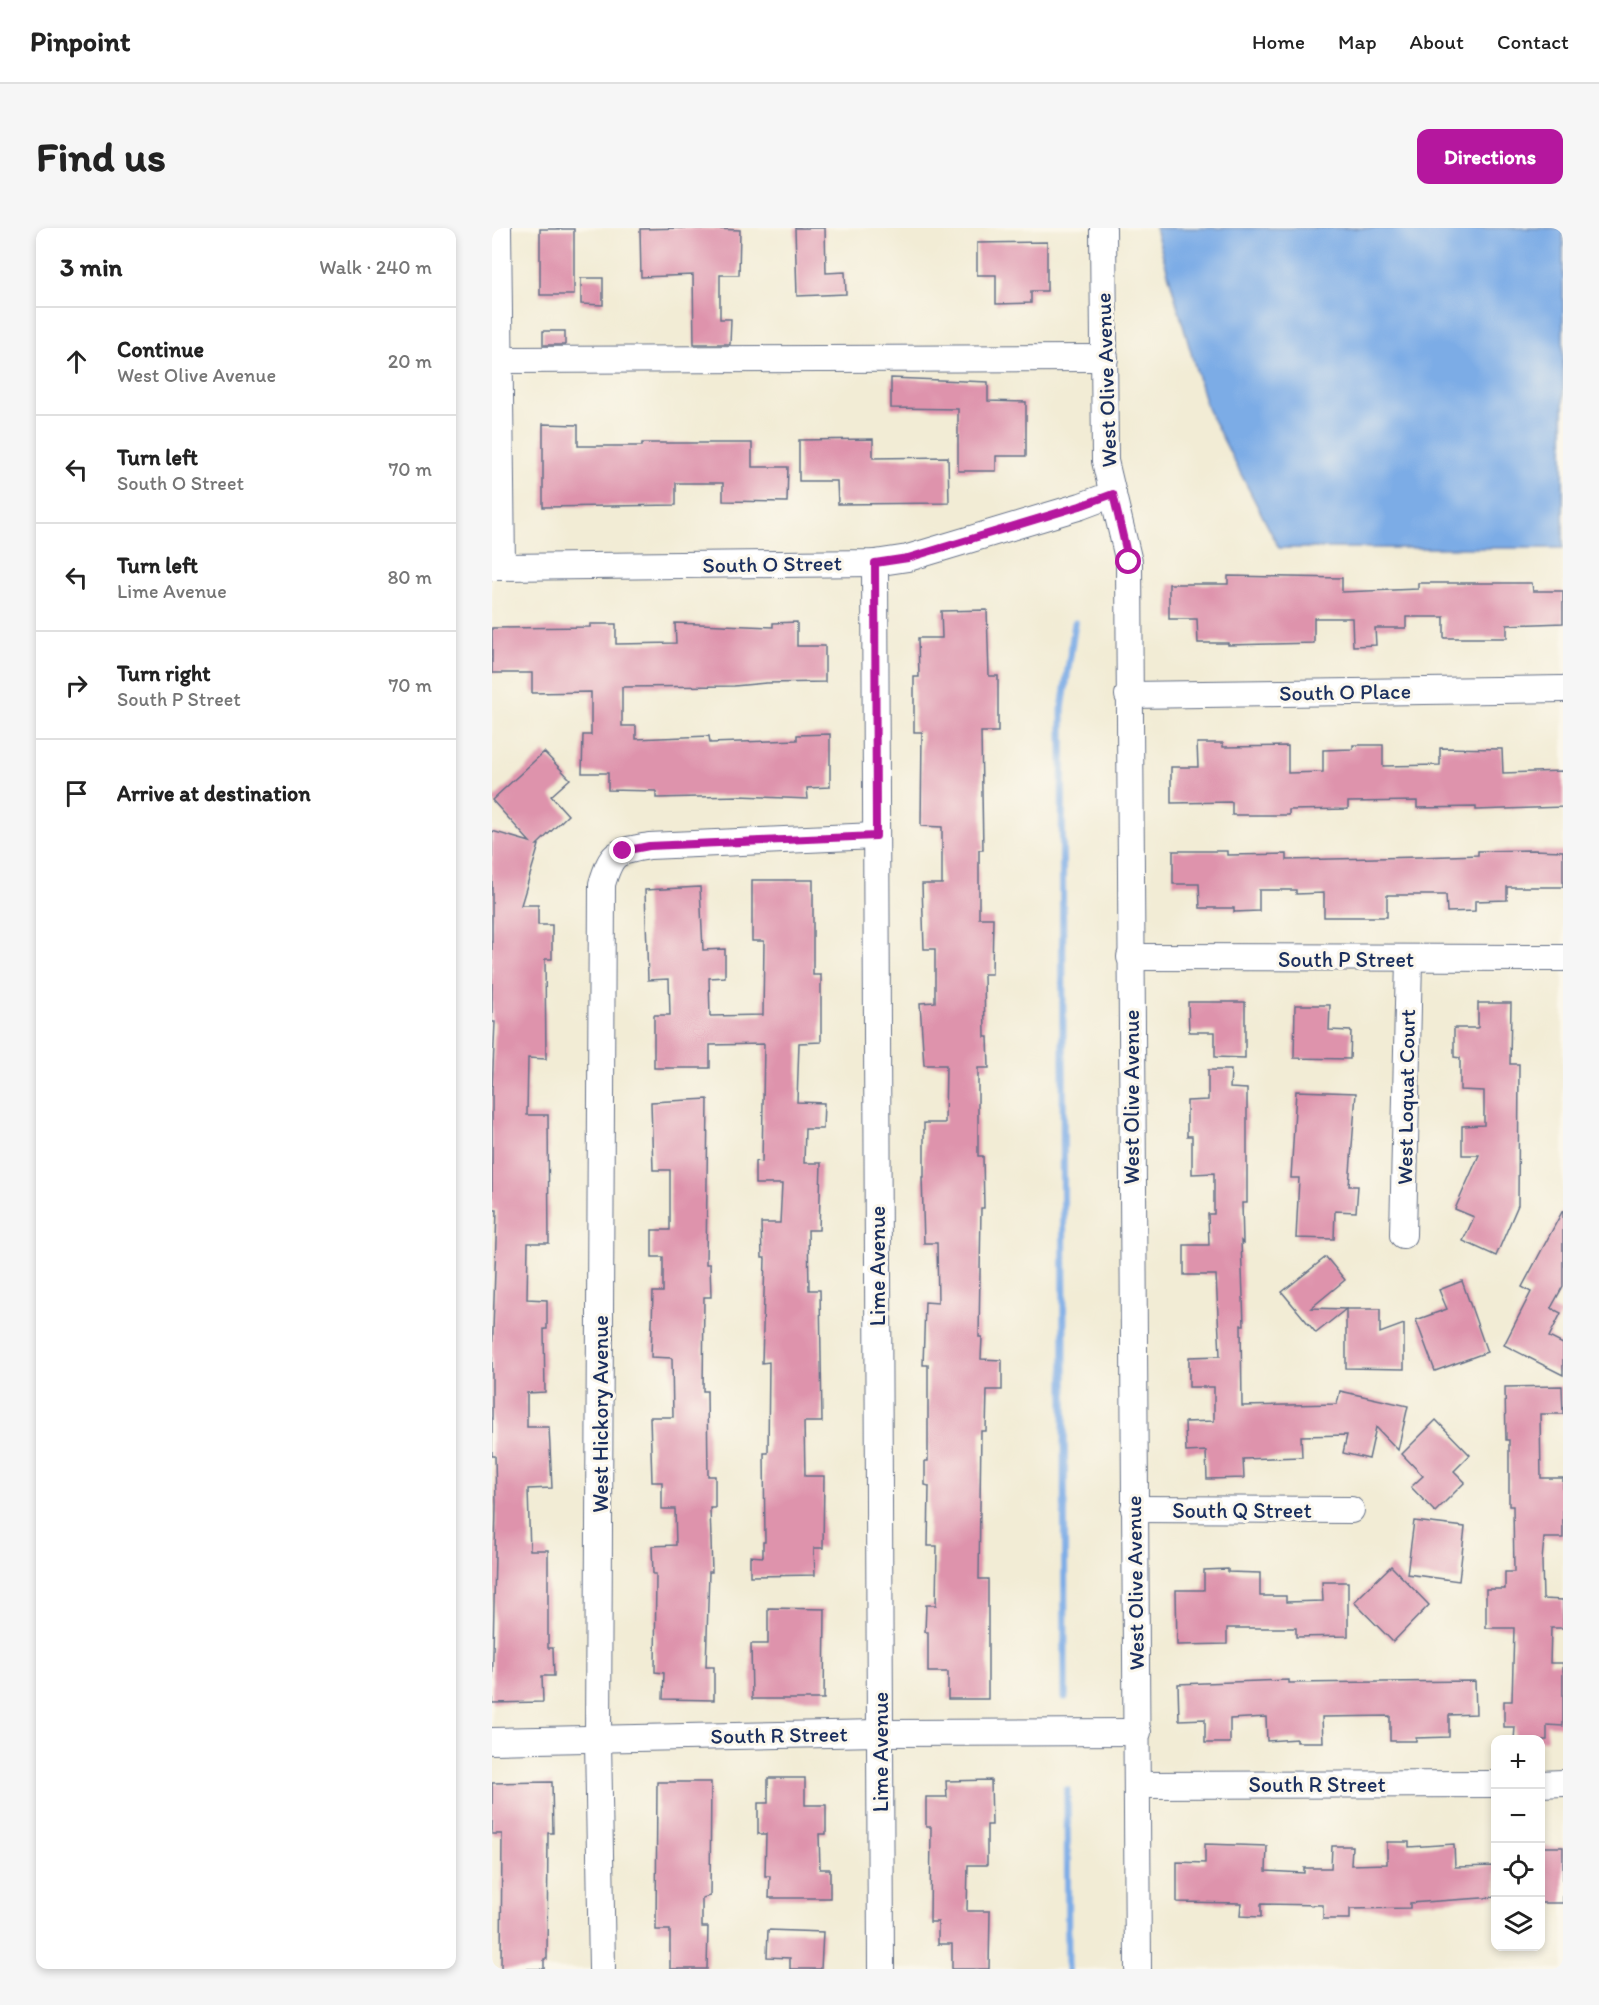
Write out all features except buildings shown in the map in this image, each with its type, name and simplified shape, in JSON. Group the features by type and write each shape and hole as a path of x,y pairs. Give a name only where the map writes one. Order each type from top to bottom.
{"street":[{"path":"497,567 498,228"},
{"name":"West Olive Avenue","path":"1103,228 1105,461 1129,562 1134,1509 1138,1732 1137,1969"},
{"path":"496,360 1105,358"},
{"name":"South O Street","path":"497,567 875,563 908,558 1113,494"},
{"name":"Lime Avenue","path":"875,563 881,1969"},
{"name":"South O Place","path":"1128,695 1563,689"},
{"name":"West Hickory Avenue","path":"602,1969 598,1740 602,884 609,861 623,851 649,846 876,836"},
{"name":"South P Street","path":"1130,957 1563,958"},
{"name":"West Loquat Court","path":"1403,1235 1409,959"},
{"name":"South Q Street","path":"1134,1509 1351,1510"},
{"name":"South R Street","path":"492,1741 879,1733 1138,1732"},
{"name":"South R Street","path":"1138,1785 1491,1784"},
{"path":"1545,1784 1563,1784"}],"water":[{"path":"1155,228 1563,228 1563,548 1279,548 1207,408"}],"waterway":[{"path":"1065,1697 1062,709 1075,623"},
{"path":"1067,1790 1068,1969"}],"route":[{"path":"623,851 649,846 876,836 875,563 908,558 1113,494 1129,562"}]}
